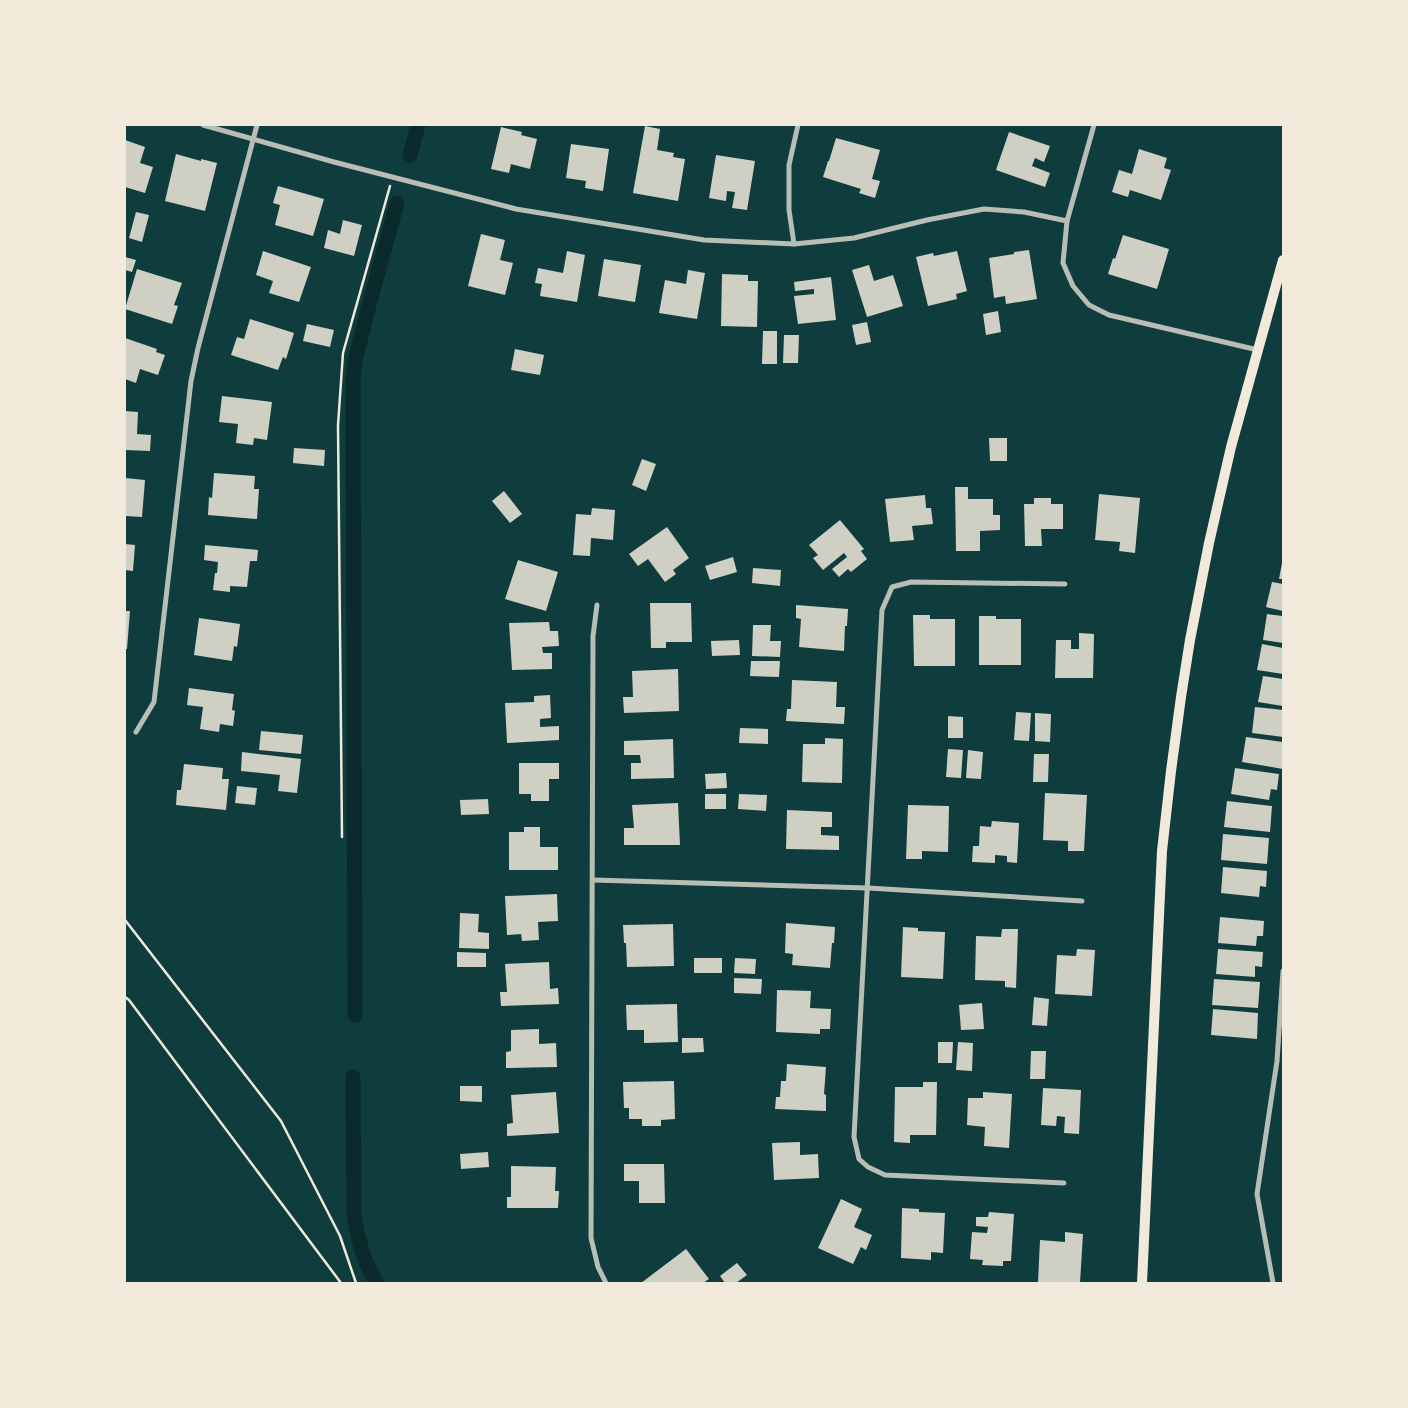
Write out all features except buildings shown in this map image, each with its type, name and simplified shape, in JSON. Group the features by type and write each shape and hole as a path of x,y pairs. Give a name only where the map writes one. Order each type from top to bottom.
{"main road":[{"path":"1142,1283 1162,851 1181,697 1190,640 1231,446 1283,260"}],"street":[{"path":"203,125 392,178 516,209 704,240 794,244 854,238 927,220 984,209 1024,212 1067,221"},
{"path":"136,732 154,702 191,381 257,125"},
{"path":"794,244 789,210 789,165 798,125"},
{"path":"1094,125 1067,221 1063,263 1073,286 1089,305 1109,315 1258,350"},
{"path":"1064,1184 886,1175 868,1167 859,1159 854,1137 882,610 892,587 911,582 1065,584"},
{"path":"597,605 594,636 591,1238 598,1267 606,1283"},
{"path":"593,880 868,888 1082,901"},
{"path":"1273,1283 1257,1194 1277,1061 1283,971"}],"path":[{"path":"342,837 338,425 343,353 392,178"},
{"path":"125,920 281,1121 340,1236 356,1283"},
{"path":"125,997 130,1000 342,1283"}],"waterway":[{"path":"410,155 418,125"},
{"path":"355,1015 353,379 355,361 397,203"},
{"path":"353,1077 354,1214 362,1250 368,1267 377,1283"}]}
